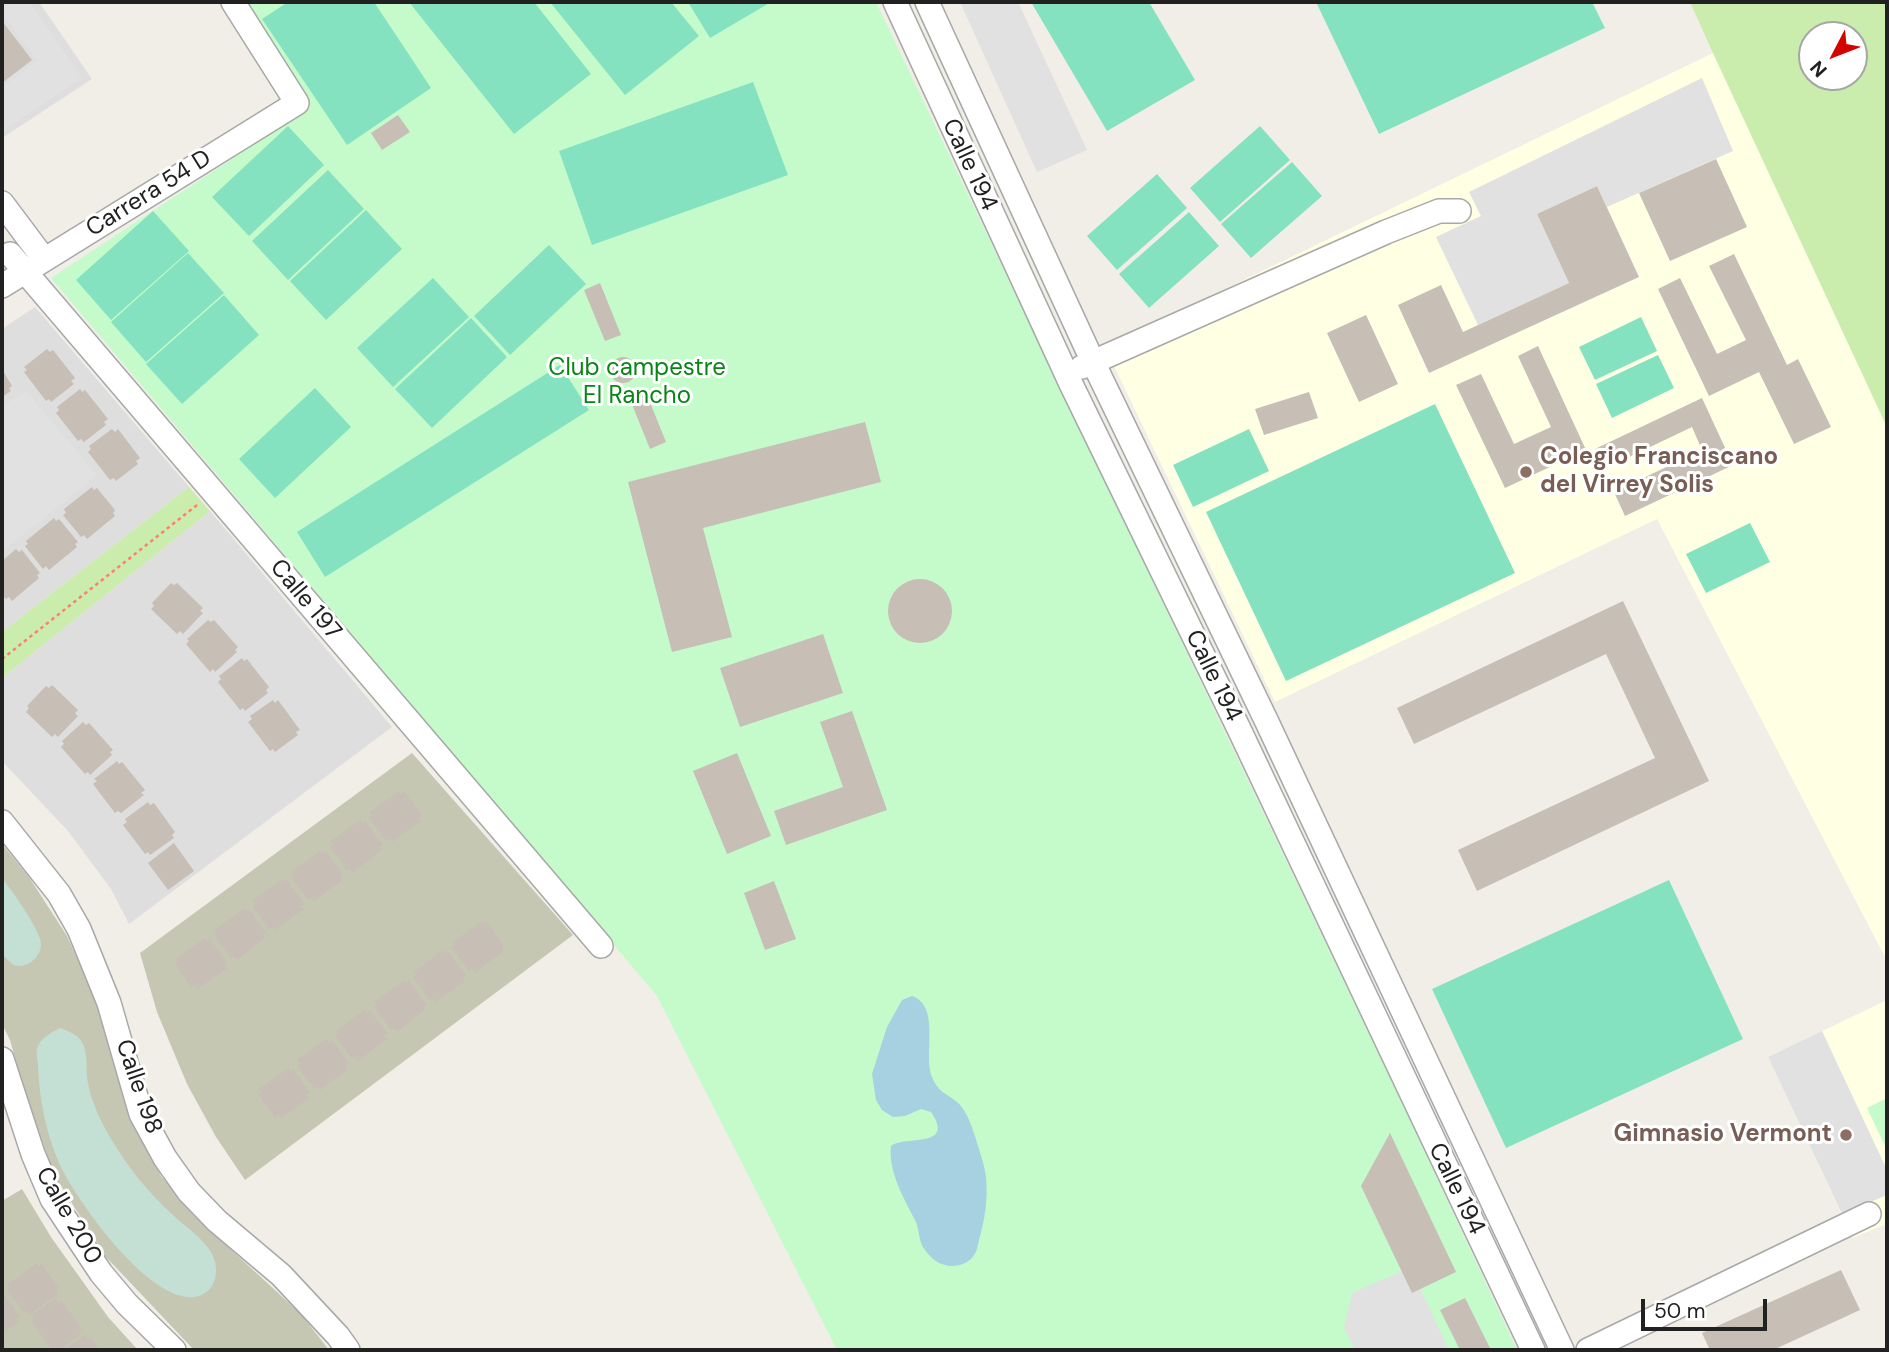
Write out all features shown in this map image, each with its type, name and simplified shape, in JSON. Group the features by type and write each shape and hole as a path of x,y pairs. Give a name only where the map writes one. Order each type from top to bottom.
{"street":[{"name":"Carrera 54 D","path":"2,286 10,249 44,259 297,103 233,2"},
{"name":"Calle 194","path":"895,2 1068,379 1239,729 1533,1350"},
{"name":"Calle 194","path":"927,2 1096,367 1272,732 1562,1350"},
{"path":"2,203 44,259"},
{"path":"1068,379 1444,224 1459,211 1439,211 1386,232 1096,367"},
{"name":"Calle 197","path":"10,249 601,946"},
{"name":"Calle 198","path":"2,822 59,894 79,929 110,1003 142,1114 165,1158 189,1192 216,1221 281,1275 348,1350"},
{"name":"Calle 200","path":"2,1059 33,1154 52,1199 101,1273 127,1304 174,1350"},
{"path":"1588,1350 1869,1214"}],"path":[{"path":"2,659 206,498"}],"shaded area":[{"path":"2,2 39,2 92,79 2,138"},
{"path":"2,2 30,2 82,78 2,132 2,87 37,61 4,16 2,18"},
{"path":"960,2 1018,2 1087,150 1037,172"},
{"name":"Colegio Franciscano del Virrey Solis","path":"1713,53 1887,427 1887,961 1657,519 1275,702 1105,347"},
{"path":"1702,78 1733,151 1607,207 1597,186 1537,214 1569,283 1478,325 1436,237 1481,216 1469,192"},
{"path":"35,307 189,487 2,632 2,329"},
{"path":"26,391 97,475 2,552 2,406"},
{"path":"210,511 392,727 129,924 111,889 68,831 2,761 2,678"},
{"path":"412,753 573,935 245,1180 216,1137 187,1084 157,1012 140,953"},
{"path":"2,844 29,877 67,936 96,1000 128,1100 161,1176 214,1234 301,1314 329,1350 194,1350 106,1257 54,1175 10,1040 2,1024"},
{"path":"2,878 29,916 40,939 38,955 25,965 14,965 2,954"},
{"name":"Gimnasio Vermont","path":"1887,1000 1887,1231 1884,1225 1853,1238 1768,1057"},
{"path":"60,1028 75,1035 82,1042 95,1108 122,1156 151,1193 201,1240 212,1255 215,1278 213,1285 202,1295 194,1297 176,1294 136,1267 97,1223 68,1180 54,1152 47,1128 37,1053 38,1045 43,1039"},
{"name":"Gimnasio Vermont","path":"1822,1031 1887,1170 1887,1195 1842,1214 1768,1057"},
{"path":"22,1189 51,1237 108,1317 138,1350 2,1350 2,1201"},
{"path":"1402,1271 1412,1292 1420,1288 1449,1350 1355,1350 1344,1328 1352,1293"}],"green space":[{"name":"Club campestre El Rancho","path":"245,2 876,2 1401,1101 1517,1350 837,1350 657,996 51,278 311,107"},
{"path":"288,2 374,2 431,88 347,145 262,19"},
{"path":"409,2 534,2 591,74 514,134"},
{"path":"550,2 671,2 699,36 625,95"},
{"path":"688,2 771,2 710,38"},
{"path":"1031,2 1149,2 1195,80 1107,131"},
{"path":"1316,2 1592,2 1605,28 1379,134"},
{"path":"1690,2 1887,2 1887,427 1713,53"},
{"path":"753,82 788,175 592,245 559,151"},
{"path":"288,126 324,165 249,236 212,197"},
{"path":"1260,126 1290,160 1220,222 1190,188"},
{"path":"1292,162 1322,196 1251,258 1221,224"},
{"path":"328,170 364,209 288,280 252,241"},
{"path":"1157,174 1187,208 1117,270 1087,236"},
{"path":"366,210 402,249 326,320 290,281"},
{"path":"153,211 189,251 111,320 76,280"},
{"path":"1189,212 1219,246 1149,308 1119,274"},
{"path":"549,245 586,284 510,355 474,316"},
{"path":"188,253 224,293 146,362 111,322"},
{"path":"433,278 469,317 393,387 357,348"},
{"path":"224,295 259,335 182,404 146,364"},
{"path":"1641,317 1657,351 1595,380 1579,347"},
{"path":"471,318 507,357 432,428 395,389"},
{"path":"1658,355 1674,388 1612,418 1596,384"},
{"path":"560,365 589,410 325,577 297,532"},
{"path":"315,388 351,427 275,498 239,459"},
{"path":"1435,404 1515,573 1286,681 1206,512"},
{"path":"1249,429 1269,471 1193,507 1173,465"},
{"path":"189,487 210,511 2,678 2,632"},
{"path":"1750,523 1770,562 1706,593 1686,554"},
{"path":"1669,880 1743,1039 1506,1148 1432,989"},
{"path":"1887,1098 1887,1150 1867,1108"}],"water":[{"path":"912,996 921,1001 929,1020 932,1077 940,1090 964,1111 975,1136 985,1173 986,1209 977,1248 970,1260 951,1266 930,1257 923,1247 917,1224 898,1184 891,1155 891,1146 933,1136 937,1131 937,1124 931,1112 921,1109 905,1116 893,1117 882,1110 876,1100 872,1074 887,1027 902,1000"}],"building":[{"path":"2,21 32,60 2,83"},
{"path":"398,115 410,132 382,150 371,133"},
{"path":"1716,159 1747,227 1670,261 1639,193"},
{"path":"1597,186 1639,277 1429,373 1398,305 1441,285 1463,332 1569,283 1537,214"},
{"path":"1734,254 1787,365 1798,359 1831,427 1794,444 1759,372 1709,396 1658,289 1680,278 1717,354 1746,340 1709,266"},
{"path":"600,283 621,335 605,341 584,290"},
{"path":"1366,315 1398,384 1359,402 1327,333"},
{"path":"1538,346 1586,450 1505,488 1456,385 1481,374 1514,444 1551,427 1518,356"},
{"path":"47,349 50,352 53,350 75,378 71,381 74,384 51,402 49,399 46,401 24,372 27,370 24,367"},
{"path":"623,357 632,361 636,370 632,379 623,383 614,379 610,370 614,361"},
{"path":"2,369 12,386 9,388 11,391 2,397"},
{"path":"80,389 82,392 85,390 108,419 104,422 106,425 84,442 81,439 78,441 56,413 59,410 57,407"},
{"path":"645,390 666,442 650,449 629,397"},
{"path":"1309,392 1318,418 1264,435 1255,409"},
{"path":"1702,398 1733,465 1625,516 1614,492 1702,450 1692,427 1604,469 1595,449"},
{"path":"865,422 881,482 703,528 732,637 672,652 628,482"},
{"path":"112,429 115,432 118,429 140,458 136,461 138,464 116,481 114,478 110,480 88,452 91,449 89,446"},
{"path":"92,487 94,490 97,488 115,510 115,516 87,539 84,535 81,537 63,515 66,513 64,509"},
{"path":"54,518 56,521 59,519 78,542 75,544 77,547 49,570 46,566 43,569 25,546 28,544 26,541"},
{"path":"16,549 19,552 22,550 40,573 37,575 39,578 12,601 2,595 2,561"},
{"path":"920,579 938,585 946,593 952,611 946,629 938,637 920,643 902,637 894,629 888,611 894,593 902,585"},
{"path":"171,583 177,583 203,608 200,611 203,613 183,634 180,631 177,634 151,609 154,606 152,603"},
{"path":"1623,601 1709,781 1477,891 1458,850 1655,758 1606,654 1414,744 1397,708"},
{"path":"208,620 214,620 238,647 235,650 237,652 215,672 213,669 210,672 186,644 189,641 187,639"},
{"path":"823,634 843,693 740,727 720,668"},
{"path":"242,658 244,661 247,659 269,687 266,690 268,693 245,711 243,708 240,710 218,682 221,679 219,676"},
{"path":"52,685 78,710 75,713 78,716 58,737 55,734 52,737 26,712 29,708 27,706 46,686 49,688"},
{"path":"273,700 275,703 278,700 300,730 296,732 298,735 275,752 273,749 270,751 248,722 252,719 250,716"},
{"path":"852,711 887,810 786,845 774,811 843,787 820,722"},
{"path":"83,722 86,725 89,723 113,750 110,752 112,755 90,775 88,772 85,774 61,747 64,744 62,741"},
{"path":"737,753 771,836 727,854 693,771"},
{"path":"117,761 119,764 122,762 145,790 141,793 144,795 121,813 115,813 93,784 97,781 94,779"},
{"path":"399,791 401,794 404,792 422,815 418,818 421,821 392,842 389,838 386,841 369,818 372,815 370,812"},
{"path":"148,802 150,805 154,803 175,832 172,835 174,838 150,855 148,852 145,854 123,825 127,822 125,819"},
{"path":"360,820 362,823 365,821 383,845 379,847 382,850 353,872 350,868 347,870 330,847 333,845 331,841"},
{"path":"174,843 194,871 168,890 148,863"},
{"path":"321,850 323,853 326,851 343,874 340,877 343,880 314,901 311,897 308,900 291,877 294,874 292,871"},
{"path":"282,879 284,882 287,880 304,904 301,906 304,909 275,930 272,927 269,929 252,906 255,904 253,900"},
{"path":"774,881 796,939 765,950 744,893"},
{"path":"244,908 249,910 266,933 263,935 265,938 237,960 234,956 231,958 214,935 217,933 215,930"},
{"path":"482,921 484,924 487,922 504,946 504,951 475,973 472,969 469,971 452,948 455,946 453,942"},
{"path":"205,938 207,941 210,939 227,962 224,965 227,968 198,989 195,985 192,988 175,964 178,962 176,959"},
{"path":"443,950 445,954 448,952 466,975 463,977 465,981 436,1002 433,998 430,1000 413,977 416,975 414,972"},
{"path":"404,980 406,983 409,981 427,1005 423,1007 425,1010 397,1032 394,1028 391,1030 374,1007 377,1005 375,1001"},
{"path":"365,1009 367,1013 370,1011 388,1034 384,1036 387,1039 358,1061 355,1057 352,1059 335,1036 338,1034 336,1031"},
{"path":"326,1039 329,1042 332,1040 349,1063 346,1066 349,1069 320,1090 314,1088 297,1066 300,1063 297,1060"},
{"path":"288,1068 290,1071 293,1069 310,1093 307,1095 309,1098 281,1119 278,1116 275,1118 258,1095 261,1093 259,1089"},
{"path":"1390,1133 1456,1272 1412,1293 1361,1186"},
{"path":"37,1263 39,1266 42,1264 59,1288 56,1291 58,1294 29,1315 26,1311 24,1313 7,1289 10,1287 8,1284"},
{"path":"1841,1270 1860,1310 1773,1350 1710,1350 1702,1333"},
{"path":"2,1292 20,1317 16,1319 19,1322 2,1334 2,1316 5,1314 2,1309"},
{"path":"56,1298 58,1302 61,1300 82,1329 78,1332 81,1334 59,1350 52,1350 31,1321 34,1318 32,1315"},
{"path":"1465,1298 1491,1350 1460,1350 1440,1310"},
{"path":"85,1335 87,1339 91,1337 100,1350 64,1350"}],"place":[{"name":"Colegio Franciscano del Virrey Solis","path":"1526,472"},
{"name":"Gimnasio Vermont","path":"1846,1135"}]}
